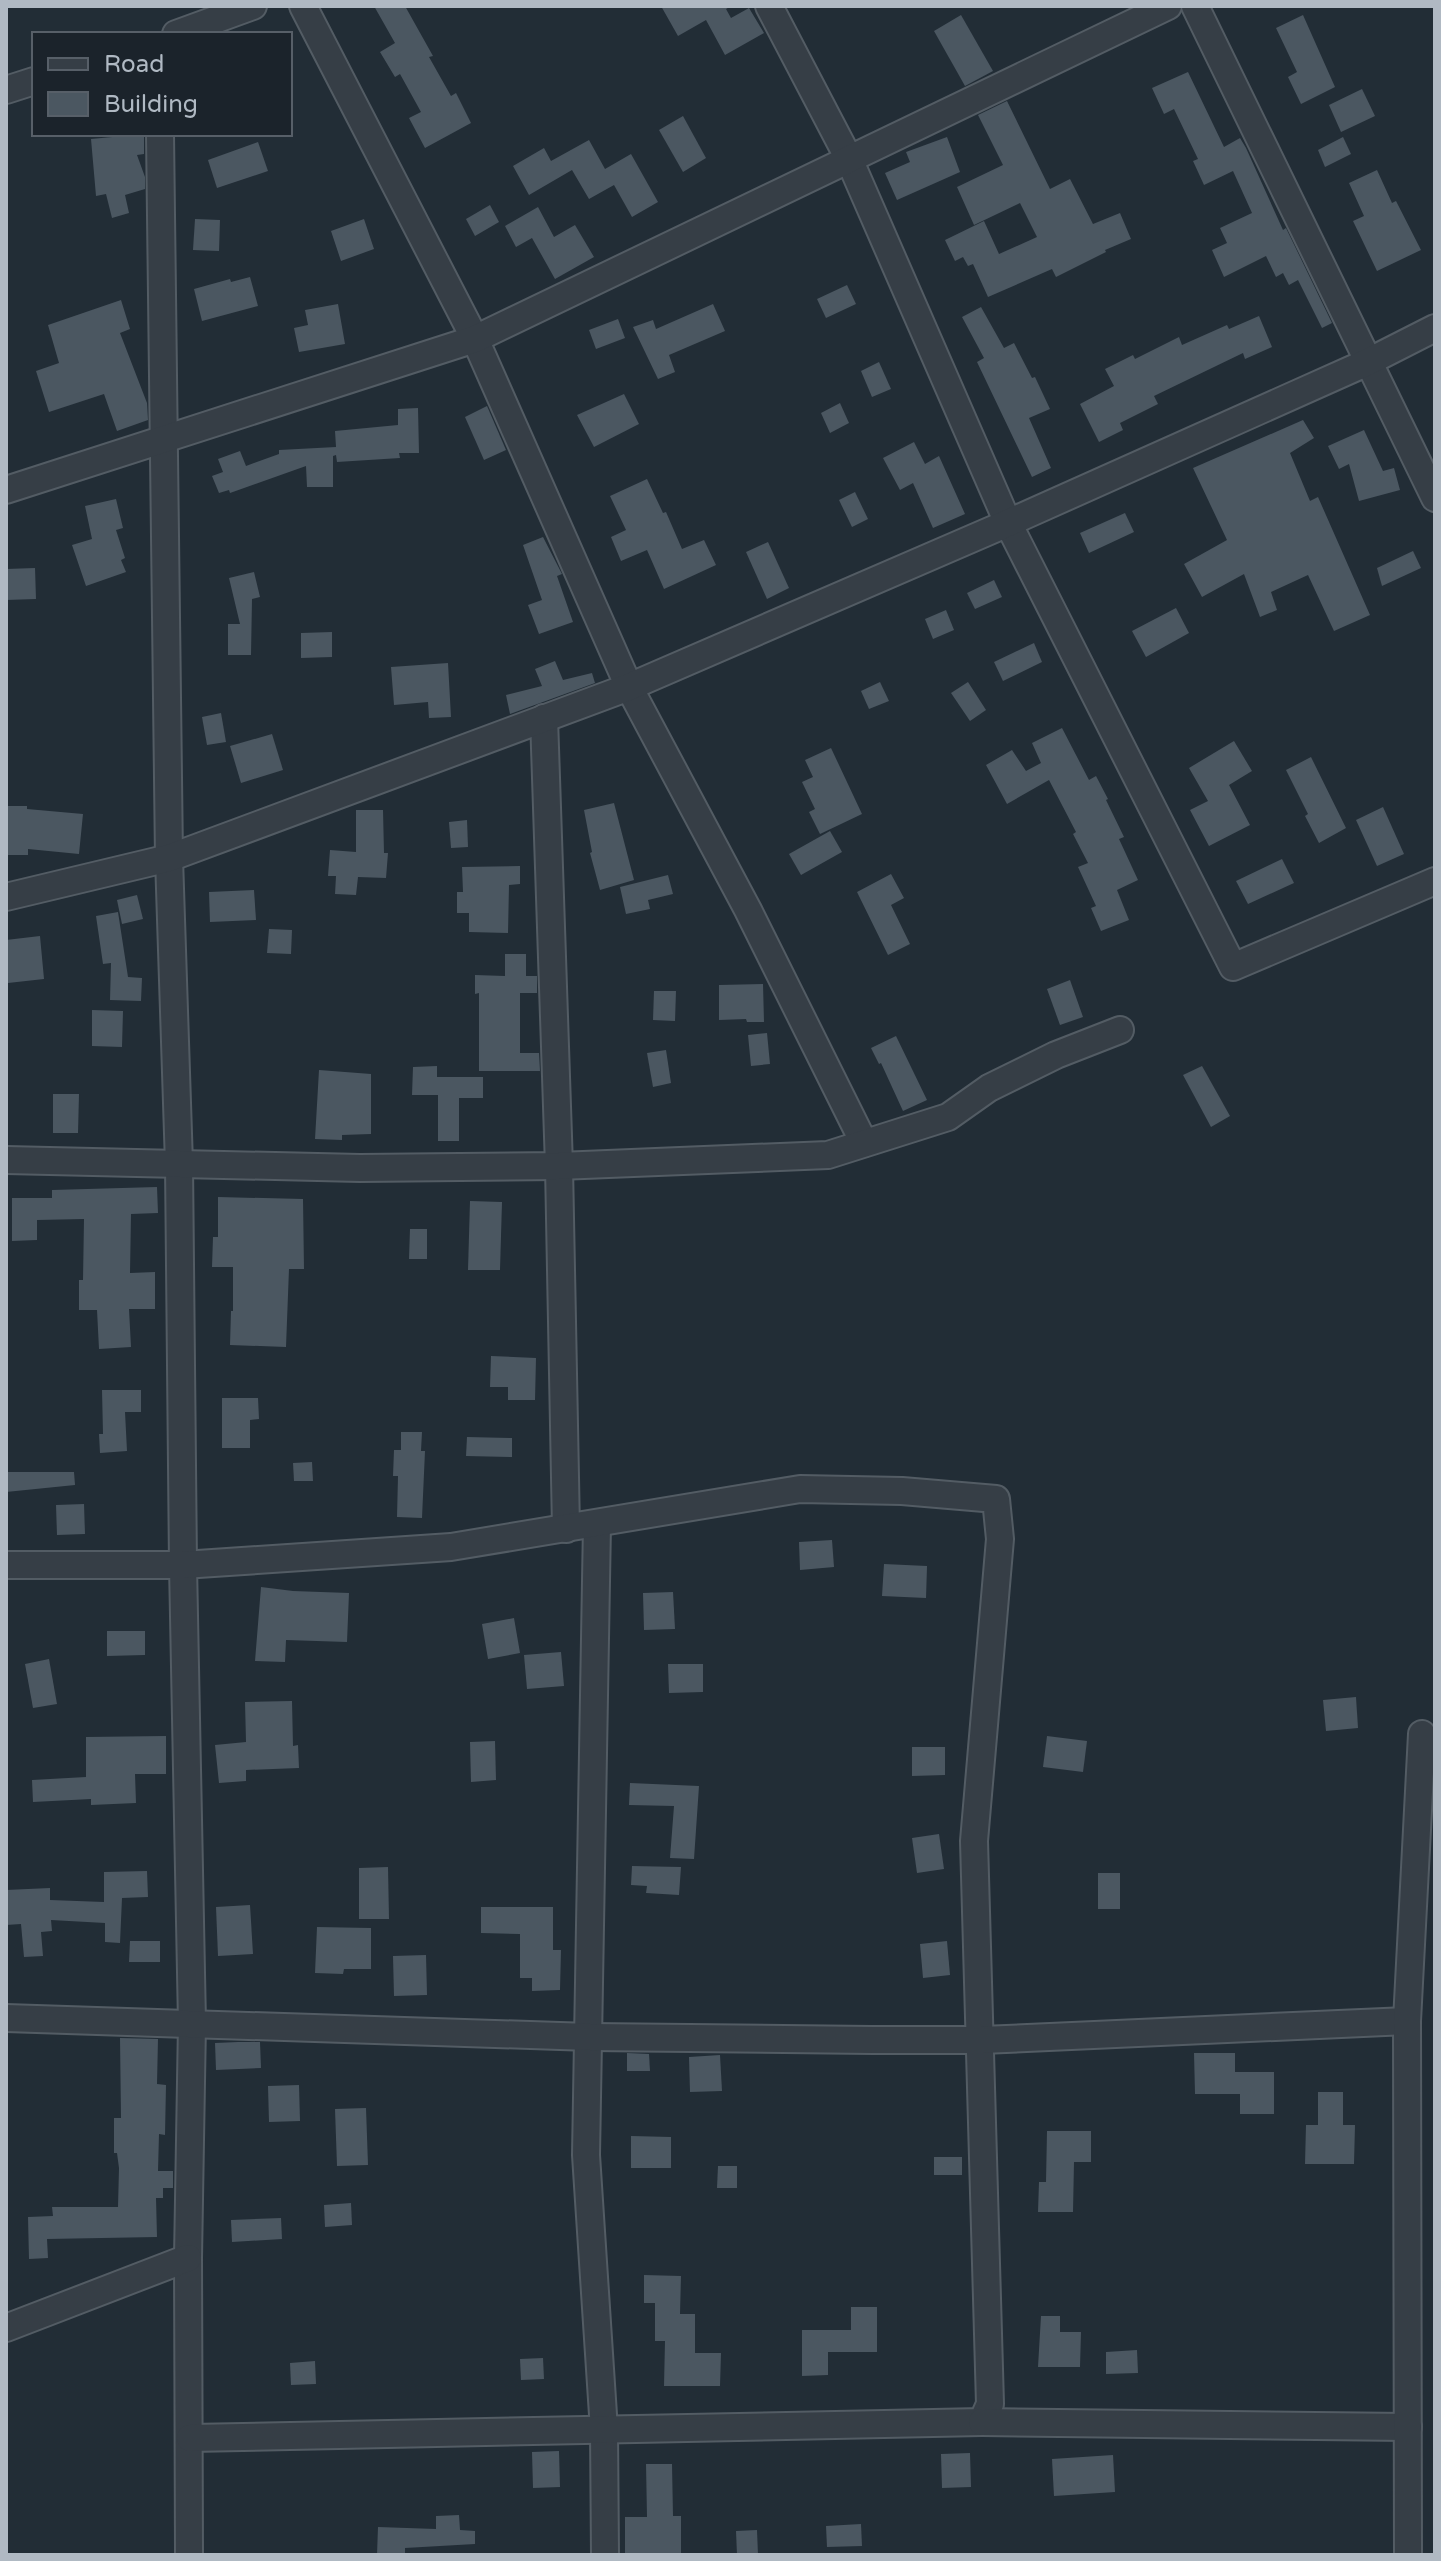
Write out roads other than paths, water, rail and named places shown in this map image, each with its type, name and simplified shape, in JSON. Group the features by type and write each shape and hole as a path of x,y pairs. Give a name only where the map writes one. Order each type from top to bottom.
{"street":[{"path":"182,32 253,6"},
{"path":"303,6 475,339 629,687 748,910 864,1143"},
{"path":"769,6 849,159 1008,523 1233,967 1435,881"},
{"path":"6,490 475,339 1168,6"},
{"path":"1195,6 1435,498"},
{"path":"6,90 32,82"},
{"path":"160,136 169,858 179,1164 192,2023 188,2258 189,2555"},
{"path":"6,897 169,858 629,687 1008,523 1368,362 1435,328"},
{"path":"544,718 559,1166 566,1529"},
{"path":"6,1160 360,1168 559,1166 828,1155 948,1117 989,1088 1056,1055 1120,1030"},
{"path":"6,1565 183,1565 451,1547 800,1489 902,1491 996,1499 1000,1539 974,1841 990,2404 982,2422"},
{"path":"597,1524 586,2155 604,2430 605,2555"},
{"path":"1408,2555 1407,2021 1422,1734"},
{"path":"6,2018 590,2037 982,2040 1407,2021"},
{"path":"6,2328 188,2258"},
{"path":"190,2438 982,2422 1408,2427"}]}
